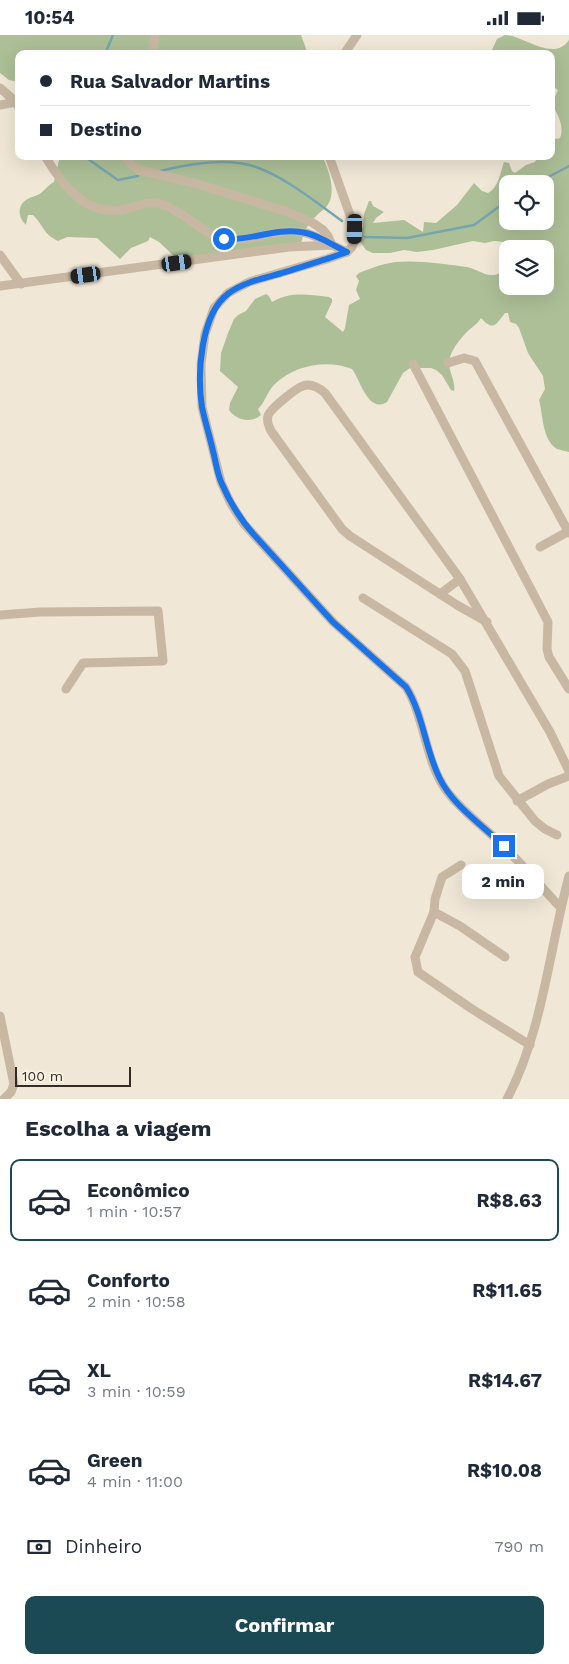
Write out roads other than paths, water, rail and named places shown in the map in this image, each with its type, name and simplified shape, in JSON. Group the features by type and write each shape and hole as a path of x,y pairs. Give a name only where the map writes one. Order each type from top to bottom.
{"street":[{"path":"153,50 155,35"},
{"path":"347,50 357,35"},
{"path":"0,88 15,103"},
{"path":"0,105 15,105"},
{"path":"48,160 60,180 74,195 85,203 99,209 122,209 146,203 159,203 183,214 214,236 224,239 246,239 291,231 302,232 347,252"},
{"path":"128,160 139,170 194,183 288,212 313,223 323,230 332,245"},
{"path":"330,160 355,229 355,239 352,247 347,252 327,259 249,282 228,293 214,309 205,334 200,385 202,407 221,482 231,504 251,531 333,622 406,687 413,699 438,776 446,790 457,803 504,846 560,907"},
{"path":"0,286 289,247 332,245"},
{"path":"0,255 22,284"},
{"path":"448,363 464,358 475,361 569,532 540,547"},
{"path":"413,364 548,622 547,649 549,657 569,689"},
{"path":"487,622 440,595 358,543 342,529 271,431 267,423 268,415 272,409 303,386 310,385 325,393 460,579 487,622 550,731 569,771"},
{"path":"440,595 460,579"},
{"path":"363,597 452,654 459,662 465,671 499,776 540,826 557,835"},
{"path":"0,615 40,612 158,611 163,661 83,663 66,689"},
{"path":"518,801 548,784 569,776"},
{"path":"461,865 442,877 435,899 434,912 415,957 418,972 472,1009 530,1045"},
{"path":"506,1099 518,1077 530,1045 560,907 569,876"},
{"path":"434,912 460,926 505,957"},
{"path":"0,1016 14,1084 11,1092 4,1099"}],"waterway":[{"path":"107,50 113,35"},
{"path":"89,160 118,180 138,176"},
{"path":"160,171 195,164 221,162 233,162 256,167 278,177 342,221"},
{"path":"552,175 569,166"},
{"path":"365,237 407,238 474,225 499,207"}]}
